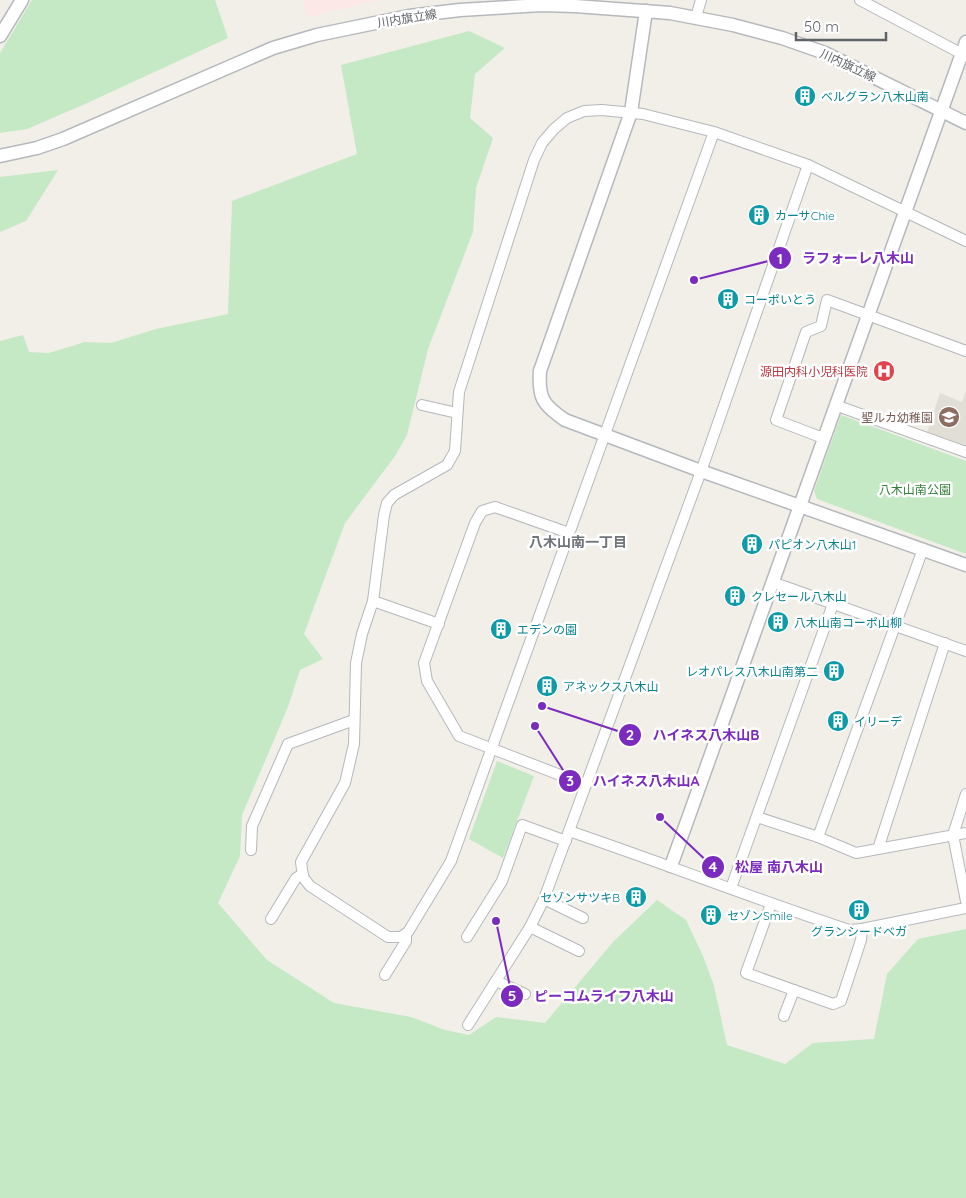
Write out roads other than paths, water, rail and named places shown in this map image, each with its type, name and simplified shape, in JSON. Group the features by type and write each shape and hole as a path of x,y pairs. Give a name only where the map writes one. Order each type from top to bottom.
{"street":[{"path":"0,36 22,0"},
{"path":"696,17 702,0"},
{"path":"671,866 835,405 965,51 860,0"},
{"name":"川内旗立線","path":"0,156 37,148 63,139 274,48 317,35 409,16 460,10 535,5 646,10 696,17 774,36 825,53 966,124"},
{"path":"646,10 631,112 540,371 539,388 542,397 550,410 565,420 966,565"},
{"path":"714,132 451,861 408,932 401,937 388,937 310,886 303,877 301,862 345,783 354,744 356,663 362,634 373,601 387,503 394,495 447,465 455,451 459,392 531,170 542,143 567,118 584,111 602,110 643,114 714,132 808,165 966,241"},
{"path":"468,1025 530,927 544,899 701,470 808,165"},
{"path":"824,438 776,420 806,332 821,326 827,300 966,351"},
{"path":"422,405 457,413"},
{"path":"835,405 966,452"},
{"path":"569,533 495,507 482,512 475,523 424,663 426,680 459,736 586,784"},
{"path":"818,837 923,549"},
{"path":"772,582 966,651"},
{"path":"373,601 439,624"},
{"path":"731,888 833,604"},
{"path":"878,849 945,643"},
{"path":"252,850 252,826 288,744 354,720"},
{"path":"966,794 953,835 966,901"},
{"path":"757,817 818,837 856,853 966,833"},
{"path":"467,937 502,881 522,825 671,866 771,904 849,930 966,908"},
{"path":"271,919 296,878 303,874"},
{"path":"544,899 583,918"},
{"path":"771,904 746,973 833,1004 841,1001 861,940 862,929"},
{"path":"530,927 579,951"},
{"path":"385,975 406,941 406,934"},
{"path":"496,982 525,994"},
{"path":"784,1016 794,990"}],"place":[{"name":"ベルグラン八木山南","path":"805,96"},
{"name":"カーサChie","path":"759,215"},
{"name":"ラフォーレ八木山","path":"694,280"},
{"name":"コーポいとう","path":"728,299"},
{"name":"源田内科小児科医院","path":"884,371"},
{"name":"聖ルカ幼稚園","path":"949,417"},
{"name":"パピオン八木山1","path":"752,544"},
{"name":"クレセール八木山","path":"735,596"},
{"name":"八木山南コーポ山柳","path":"778,622"},
{"name":"エデンの園","path":"501,629"},
{"name":"レオパレス八木山南第二","path":"834,671"},
{"name":"アネックス八木山","path":"547,686"},
{"name":"ハイネス八木山B","path":"542,706"},
{"name":"イリーデ","path":"838,721"},
{"name":"ハイネス八木山A","path":"535,726"},
{"name":"松屋 南八木山","path":"660,817"},
{"name":"セゾンサツキB","path":"636,897"},
{"name":"グランシードベガ","path":"859,910"},
{"name":"セゾンSmile","path":"711,915"},
{"name":"ピーコムライフ八木山","path":"496,921"}],"district":[{"name":"八木山南一丁目","path":"578,542"}],"park label":[{"name":"八木山南公園","path":"915,489"}]}
